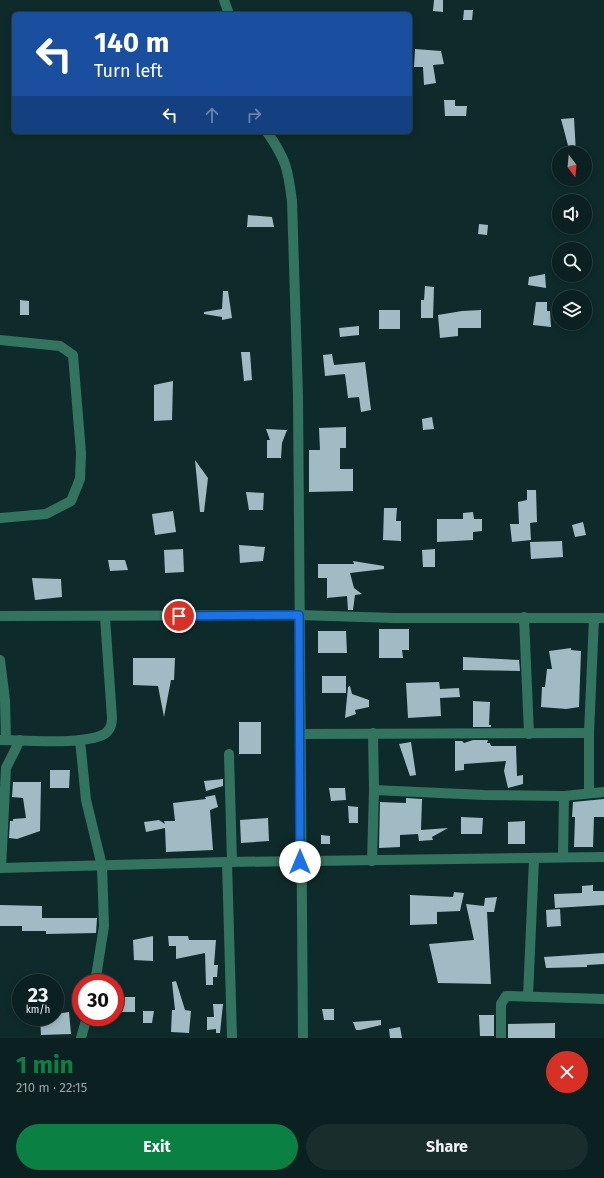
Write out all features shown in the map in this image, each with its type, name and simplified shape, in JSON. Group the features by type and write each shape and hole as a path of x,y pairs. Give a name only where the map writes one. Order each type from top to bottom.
{"street":[{"path":"224,0 228,12"},
{"path":"268,134 281,152 289,172 292,201 298,396 300,862 303,1038"},
{"path":"0,340 60,346 73,355 81,453 80,479 72,501 46,514 0,518"},
{"path":"0,616 105,617 299,615 394,618 599,618 589,733 589,792"},
{"path":"0,660 5,700 3,740 80,740 103,734 111,726 105,617"},
{"path":"524,618 529,734"},
{"path":"372,861 374,790 373,733"},
{"path":"300,734 589,733"},
{"path":"20,740 6,768 0,868 230,862 604,857"},
{"path":"80,740 86,800 102,866 104,926 96,974"},
{"path":"229,754 232,1038"},
{"path":"374,790 484,795 564,796 589,792 604,792"},
{"path":"563,857 564,796"},
{"path":"528,996 534,859"},
{"path":"501,1038 500,1004 502,1000 510,996 604,999"},
{"path":"81,1038 84,1026"}],"building":[{"path":"434,0 443,0 443,12 433,11"},
{"path":"464,10 473,10 472,20 463,20"},
{"path":"415,49 441,51 444,64 433,65 436,83 424,85 423,67 414,67"},
{"path":"444,100 455,100 455,106 467,106 466,116 445,116"},
{"path":"574,118 576,146 568,146 561,119"},
{"path":"248,215 272,217 274,227 247,227"},
{"path":"479,224 488,225 487,235 478,234"},
{"path":"545,274 546,288 528,285 529,277"},
{"path":"425,286 434,287 433,318 421,318 421,300 424,300"},
{"path":"223,291 228,291 232,318 222,320 222,317 204,314 204,312 222,309"},
{"path":"20,300 29,301 29,315 20,315"},
{"path":"536,302 547,302 547,311 550,311 551,327 533,325"},
{"path":"379,310 400,310 400,329 379,329"},
{"path":"481,310 481,328 458,328 458,336 440,338 438,315 462,311"},
{"path":"359,326 359,335 340,337 339,328"},
{"path":"241,352 250,352 252,380 244,381"},
{"path":"332,354 334,365 365,362 371,410 361,412 359,397 348,398 345,374 325,376 323,355"},
{"path":"173,381 172,420 154,421 154,385"},
{"path":"432,417 434,429 423,430 422,419"},
{"path":"346,427 346,448 340,448 340,469 353,469 353,491 309,492 309,450 320,450 319,428"},
{"path":"266,429 287,430 282,443 281,458 267,458 267,440 270,440"},
{"path":"195,460 208,478 204,512 200,512"},
{"path":"527,490 536,490 537,522 530,523 531,540 512,542 510,524 519,524 518,502 527,500"},
{"path":"246,492 264,493 263,510 249,510"},
{"path":"384,508 397,508 396,521 401,521 401,541 383,540"},
{"path":"173,511 176,532 155,535 152,514"},
{"path":"473,512 474,519 482,519 482,531 473,532 473,540 437,542 437,519 463,519 463,513"},
{"path":"583,522 586,535 575,537 572,525"},
{"path":"562,541 563,557 531,559 530,542"},
{"path":"239,545 265,547 263,561 240,563"},
{"path":"183,549 184,572 165,573 164,550"},
{"path":"435,549 435,567 423,567 422,550"},
{"path":"108,560 125,560 128,570 110,571"},
{"path":"353,561 384,566 384,569 350,573 354,588 362,594 355,595 353,610 348,610 347,596 327,598 327,578 318,578 318,564 354,564"},
{"path":"32,578 61,579 62,597 35,600"},
{"path":"379,629 409,629 409,650 402,650 403,658 379,658"},
{"path":"318,631 346,631 347,653 318,653"},
{"path":"571,648 571,650 581,651 579,707 566,709 541,707 542,687 545,687 547,669 552,669 549,651"},
{"path":"463,657 519,660 520,671 463,670"},
{"path":"133,658 175,658 174,680 171,680 164,717 158,686 133,685"},
{"path":"322,676 346,676 346,693 322,693"},
{"path":"439,682 440,689 459,688 460,697 440,698 441,716 408,718 406,683"},
{"path":"350,686 352,694 369,700 369,707 355,710 356,714 345,718 348,687"},
{"path":"473,701 490,702 489,725 491,725 491,727 473,727"},
{"path":"239,722 261,722 261,754 239,754"},
{"path":"473,740 488,740 487,743 490,743 491,746 516,746 517,776 523,775 523,784 508,788 504,771 506,761 464,764 464,770 455,771 455,741 462,741 464,743"},
{"path":"411,742 416,775 410,776 399,744"},
{"path":"50,770 70,770 69,788 50,788"},
{"path":"223,779 223,786 206,791 204,781"},
{"path":"13,782 41,782 40,831 17,839 9,838 10,821 13,821 13,819 26,818 23,798 12,797"},
{"path":"329,788 345,788 346,800 331,801"},
{"path":"215,795 218,807 210,810 213,850 166,852 165,828 146,832 144,822 159,820 165,824 164,821 175,821 173,803 206,799 205,797"},
{"path":"406,798 422,799 421,830 448,828 432,837 433,840 419,841 418,834 400,835 400,847 379,848 380,802 406,803"},
{"path":"604,799 604,817 594,817 593,847 574,847 575,817 572,817 573,802"},
{"path":"348,806 358,807 358,823 349,823"},
{"path":"461,817 483,818 482,834 461,834"},
{"path":"268,818 269,841 241,843 240,820"},
{"path":"525,821 525,844 508,844 508,822"},
{"path":"321,835 330,836 330,844 321,844"},
{"path":"593,885 593,891 604,891 604,905 555,908 554,894 582,893 582,886"},
{"path":"454,892 464,893 460,911 437,912 437,924 410,925 410,895 453,897"},
{"path":"497,897 494,912 487,912 491,984 438,983 429,944 474,940 466,904 484,906 485,898"},
{"path":"0,905 42,906 42,918 97,918 96,933 46,934 46,931 22,931 22,926 0,926"},
{"path":"560,909 561,926 547,927 546,910"},
{"path":"153,936 153,961 134,960 133,940"},
{"path":"168,936 188,936 189,940 216,940 214,965 218,965 217,977 213,977 213,985 206,985 205,953 176,959 176,946 169,946"},
{"path":"604,953 604,964 587,965 587,967 546,968 544,957"},
{"path":"176,981 185,1010 191,1011 189,1033 171,1032 172,1010 175,1010 172,982"},
{"path":"124,997 135,997 135,1012 124,1012"},
{"path":"213,1004 223,1004 220,1033 216,1033 216,1029 207,1030 207,1017 214,1017"},
{"path":"322,1009 334,1009 334,1020 324,1020"},
{"path":"143,1011 154,1011 152,1023 143,1023"},
{"path":"69,1012 71,1034 41,1035 40,1026 64,1026 64,1013"},
{"path":"479,1015 494,1015 494,1036 480,1036"},
{"path":"381,1020 381,1025 360,1030 356,1030 353,1022"},
{"path":"555,1023 555,1038 508,1038 508,1024"},
{"path":"400,1027 402,1038 390,1038 389,1029"}],"route":[{"path":"179,616 299,615 300,862"}]}
